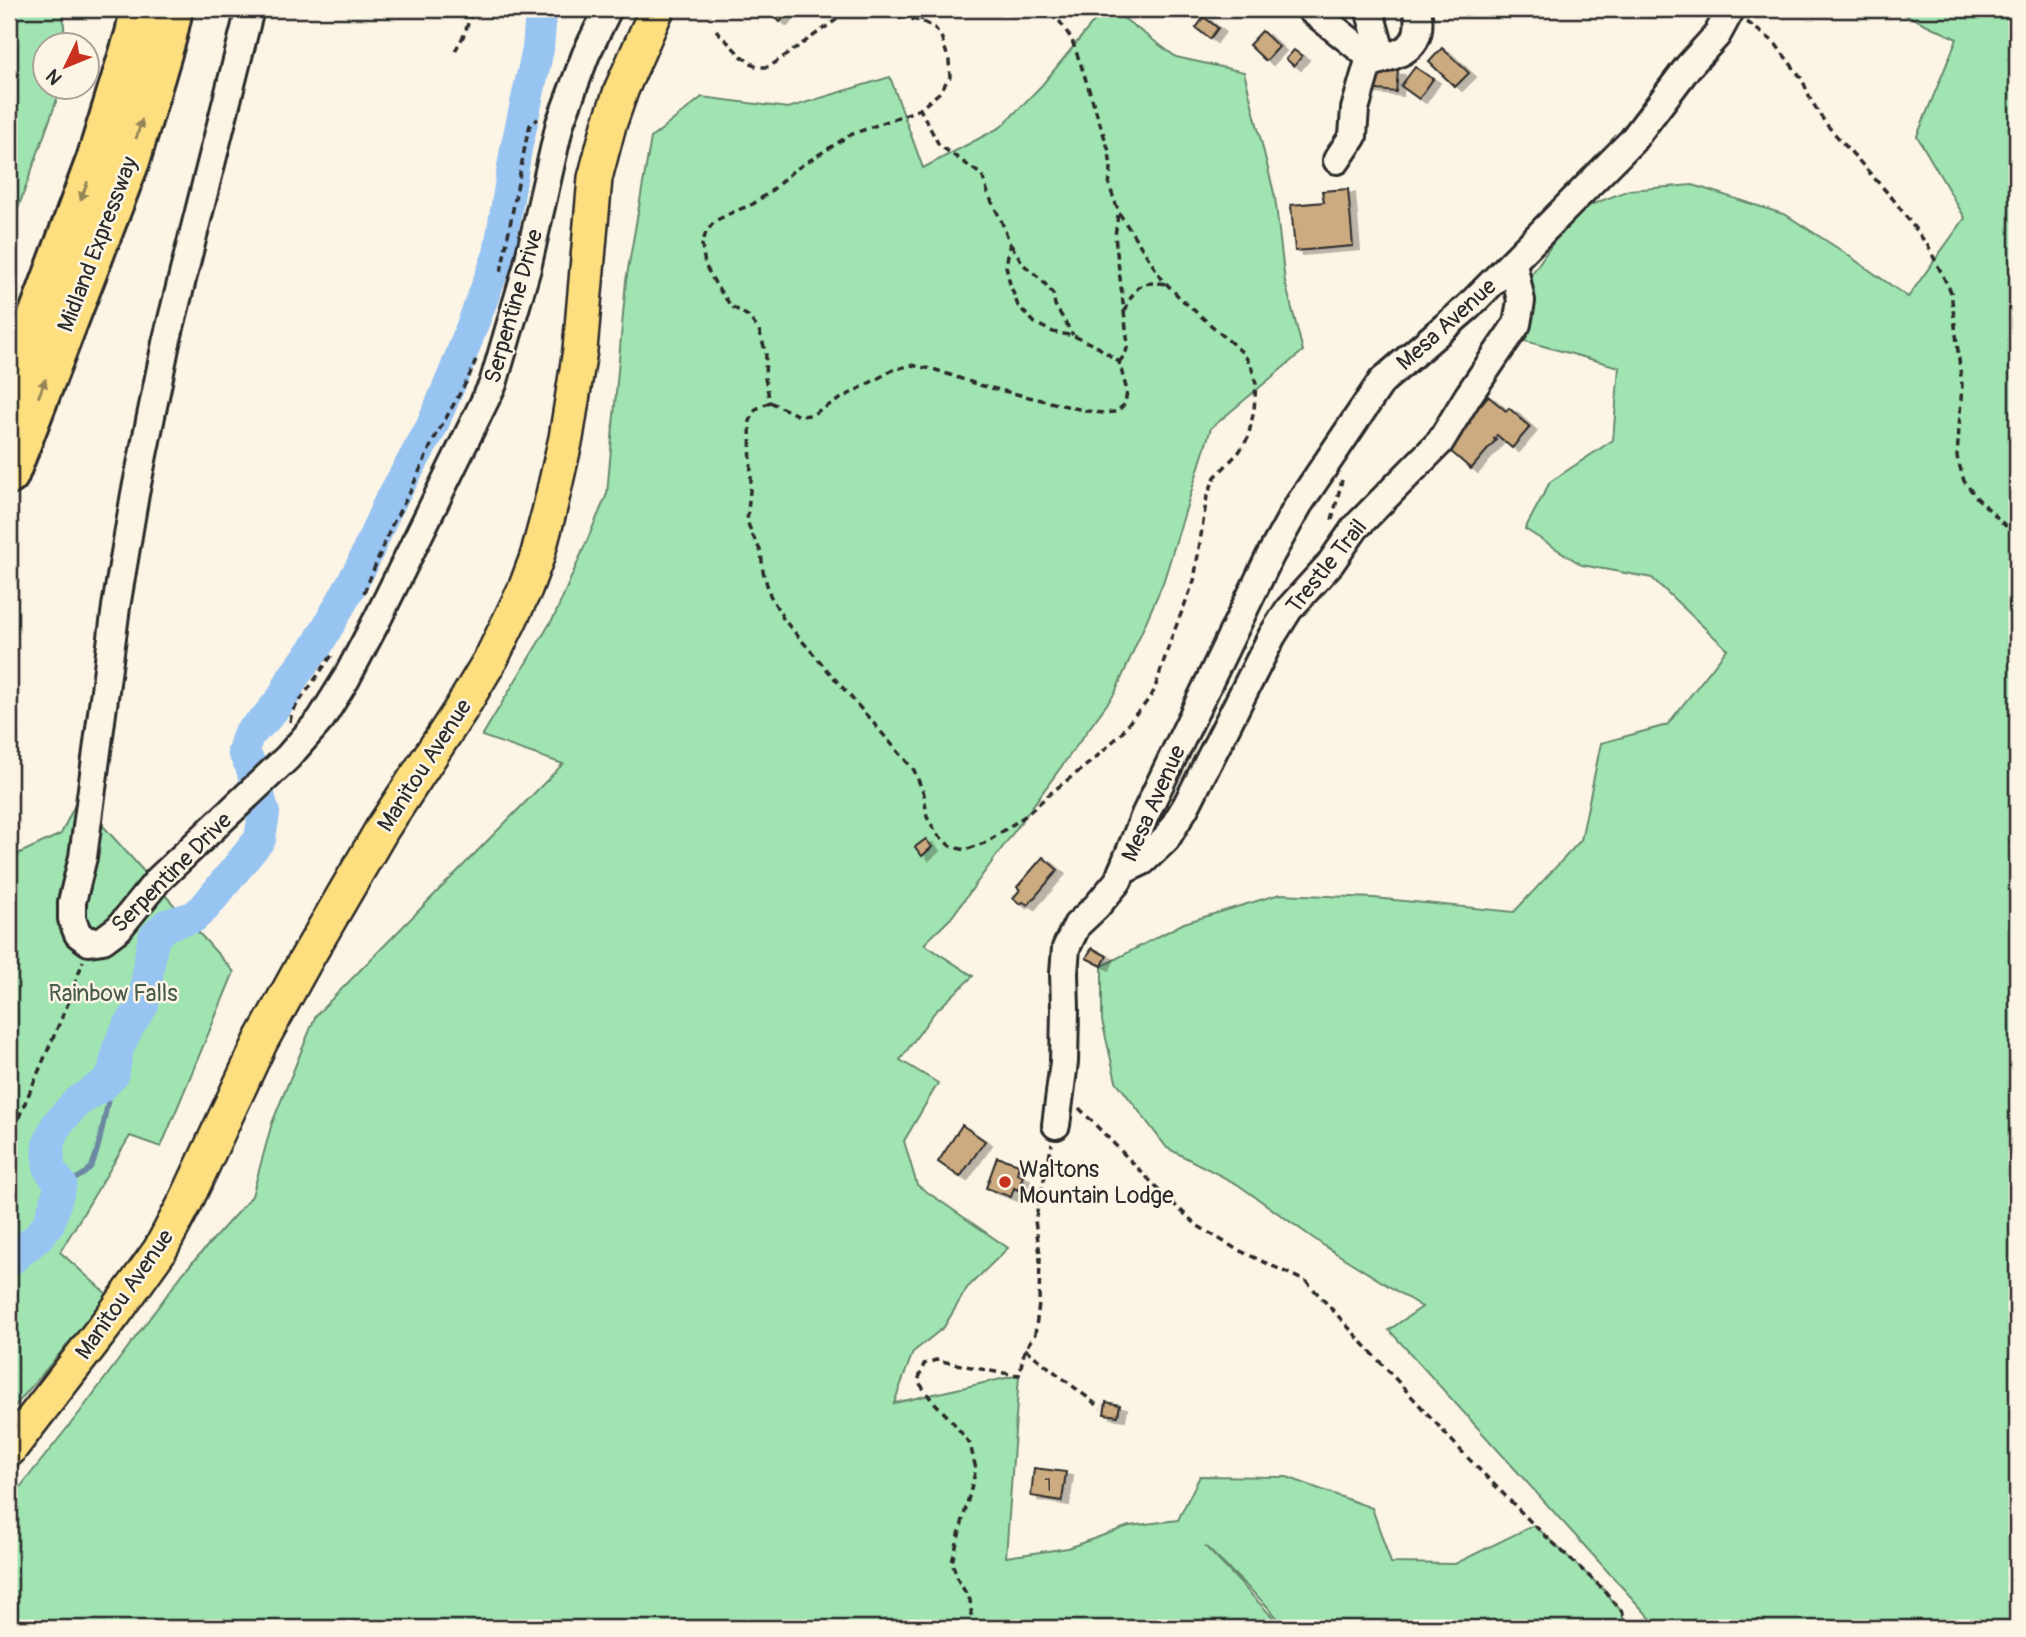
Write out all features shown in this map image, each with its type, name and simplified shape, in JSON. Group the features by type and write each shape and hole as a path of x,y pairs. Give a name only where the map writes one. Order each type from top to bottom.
{"highway":[{"path":"99,149 129,9"},
{"name":"Midland Expressway","path":"9,394 99,149 141,9"},
{"name":"Midland Expressway","path":"9,475 130,161 173,9"}],"main road":[{"name":"Manitou Avenue","path":"9,1450 160,1251 186,1203 261,1041 304,963 382,829 480,678 525,589 549,512 566,438 580,350 595,178 621,88 657,9"}],"street":[{"name":"Serpentine Drive","path":"250,9 166,343 135,494 118,594 83,856 72,902 72,919 78,934 89,942 103,940 118,929 158,880 288,757 321,719 345,678 378,618 493,384 527,268 560,123 586,54 608,9"},
{"path":"1310,9 1369,57 1383,59"},
{"path":"1369,9 1383,59"},
{"path":"1337,160 1353,136 1355,109 1368,64 1403,51 1413,44 1419,33 1417,9"},
{"name":"Mesa Avenue","path":"1056,1125 1064,1062 1066,948 1077,925 1118,880 1145,815 1225,648 1299,504 1382,381 1468,307 1632,141 1688,67 1717,35 1729,10"},
{"name":"Trestle Trail","path":"1122,871 1143,861 1166,839 1186,806 1272,636 1289,609 1330,564 1355,528 1440,442 1517,324 1521,301 1513,263"}],"path":[{"path":"454,51 464,36 473,9"},
{"path":"921,21 924,9"},
{"path":"770,402 756,409 750,421 751,481 747,521 761,552 770,595 784,620 914,770 924,794 928,817 937,834 950,846 965,850 987,842 1025,816 1093,761 1122,733 1154,691 1194,582 1207,496 1215,477 1240,452 1248,438 1256,384 1251,365 1243,353 1167,284 1119,213 1109,185 1109,151 1081,65 1070,38 1051,9"},
{"path":"716,30 741,56 757,67 769,67 843,15 864,10 921,21 934,27 941,36 949,61 950,77 939,93 920,109 850,135 793,171 753,204 715,221 705,232 702,246 705,265 716,285 730,306 748,316 759,330 766,353 765,378 770,402"},
{"path":"1729,10 1774,42 1802,79 1826,124 1893,199 1928,246 1951,292 1962,385 1957,457 1965,481 1976,496 2017,537"},
{"path":"920,109 939,145 982,175 1010,244 1024,265 1042,280 1052,294 1055,305 1074,336"},
{"path":"501,275 530,125 538,120 543,110"},
{"path":"1119,213 1115,236 1128,345 1119,362"},
{"path":"770,402 799,416 811,415 885,374 911,365 936,370 979,385 1087,411 1116,412 1125,404 1128,391 1119,362 1098,347 1035,323 1018,306 1006,266 1010,244"},
{"path":"1125,313 1132,293 1140,285 1152,282 1167,284"},
{"path":"359,603 392,525 468,379 477,356"},
{"path":"1332,521 1343,477"},
{"path":"290,723 292,712 336,651"},
{"path":"9,1140 69,1001 89,942"},
{"path":"1061,1090 1198,1226 1236,1249 1307,1282 1466,1456 1534,1525 1604,1590 1622,1612 1628,1628"},
{"path":"973,1628 970,1600 958,1580 953,1562 976,1469 970,1444 918,1381 924,1364 936,1360 1018,1375 1025,1349 1035,1334 1040,1304 1040,1254 1035,1221 1056,1125"},
{"path":"1025,1349 1101,1408"}],"green space":[{"path":"9,9 63,9 64,32 32,32 32,102 56,102 9,234"},
{"path":"1104,9 1111,9 1176,57 1244,72 1275,197 1285,282 1303,351 1211,428 1163,583 1115,693 951,918 924,944 973,976 934,1013 900,1060 938,1083 904,1141 917,1185 1008,1248 967,1288 944,1327 913,1352 894,1403 1019,1375 1006,1557 1068,1548 1129,1526 1178,1520 1200,1476 1287,1477 1372,1508 1391,1563 1455,1564 1534,1525 1604,1590 1622,1612 1625,1628 1286,1628 1205,1546 1283,1628 9,1628 9,1501 80,1412 184,1272 252,1196 272,1123 316,1015 563,764 482,736 555,615 607,494 626,281 651,138 702,97 788,108 890,77 923,168 1001,127 1042,85"},
{"path":"1902,9 2017,9 2017,1628 1659,1628 1389,1330 1422,1307 1323,1245 1237,1184 1167,1148 1116,1081 1102,1021 1102,966 1184,923 1280,894 1374,898 1514,912 1581,840 1601,743 1667,725 1727,649 1652,578 1582,565 1525,529 1550,482 1613,440 1619,367 1518,339 1529,278 1575,211 1629,190 1693,185 1786,215 1908,297 1965,218 1917,136 1957,39 1902,13"},
{"name":"Rainbow Falls","path":"78,798 234,972 161,1147 130,1136 60,1252 109,1296 9,1413 9,858 61,834"}],"building":[{"path":"778,9 790,11 780,22 772,15"},
{"path":"1204,17 1218,28 1210,39 1196,28"},
{"path":"1262,31 1279,47 1266,61 1249,45"},
{"path":"1442,48 1469,73 1455,87 1429,62"},
{"path":"1294,50 1302,56 1294,66 1286,59"},
{"path":"1415,67 1433,79 1419,99 1401,86"},
{"path":"1375,68 1398,71 1396,92 1368,89"},
{"path":"1348,189 1353,246 1295,251 1291,205 1324,202 1322,191"},
{"path":"1488,396 1506,411 1509,408 1530,427 1512,448 1497,435 1494,439 1496,440 1471,469 1448,449"},
{"path":"926,839 932,847 922,856 915,847"},
{"path":"1043,857 1058,870 1028,905 1023,902 1020,904 1013,898 1020,890 1017,887"},
{"path":"1092,948 1107,956 1102,966 1086,958"},
{"path":"962,1125 985,1141 960,1177 938,1162"},
{"name":"Waltons Mountain Lodge","path":"997,1157 1019,1164 1017,1174 1023,1176 1018,1190 1014,1188 1011,1197 986,1188"},
{"path":"1106,1402 1120,1405 1118,1416 1104,1414"},
{"path":"1034,1468 1066,1472 1062,1501 1031,1496"}],"waterway":[{"path":"9,1261 37,1238 49,1223 61,1184 49,1169 48,1145 57,1124 77,1102 113,1075 118,1048 143,1005 154,937 166,925 194,917 205,907 260,839 264,813 251,766 243,751 248,735 283,697 336,612 361,567 387,507 431,428 454,374 499,254 516,149 538,49 541,13 544,9"},
{"path":"61,1184 84,1174 93,1162 113,1075"}],"place":[{"name":"Waltons Mountain Lodge","path":"1005,1182"}]}
